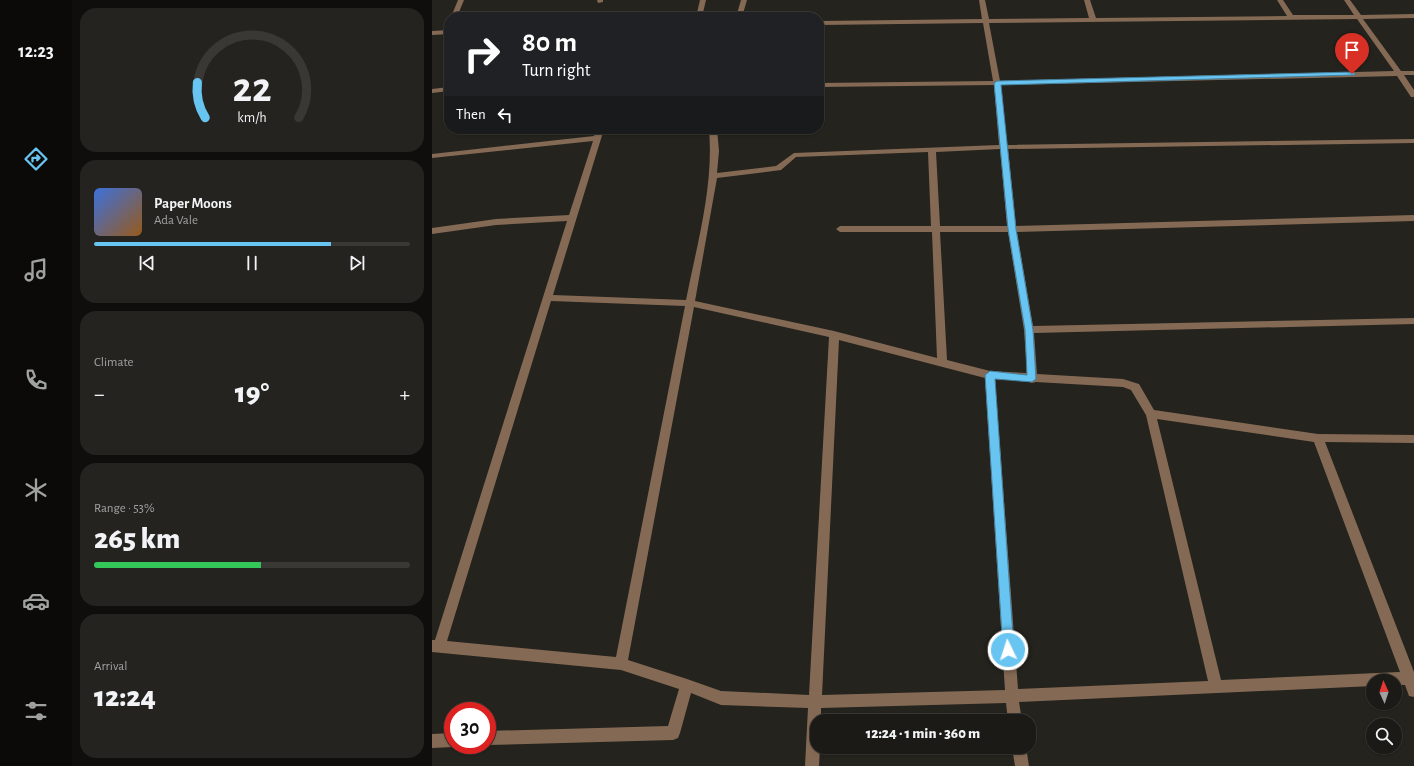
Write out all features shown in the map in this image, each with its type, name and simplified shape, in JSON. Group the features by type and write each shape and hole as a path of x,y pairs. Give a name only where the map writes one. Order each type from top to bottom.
{"street":[{"path":"456,12 461,0"},
{"path":"700,12 704,0"},
{"path":"740,12 744,0"},
{"path":"982,0 997,83 1012,229 1029,330 1032,379"},
{"path":"1087,0 1093,19"},
{"path":"1280,0 1291,17"},
{"path":"1347,0 1414,94"},
{"path":"824,23 1414,16"},
{"path":"432,33 444,32"},
{"path":"824,85 997,83 1414,73"},
{"path":"432,91 444,90"},
{"path":"432,156 598,134 548,298 436,646 621,664 687,685 721,698 814,702 1012,696 1216,686 1412,683 1318,438"},
{"path":"621,664 691,303 713,176 715,152 713,134"},
{"path":"713,176 778,168 794,155 1004,147 1414,141"},
{"path":"932,149 942,363"},
{"path":"432,231 496,222 573,218"},
{"path":"840,229 1012,229 1414,218"},
{"path":"548,298 691,303 834,335 990,375 1032,379 1123,383 1135,387 1151,414 1216,686"},
{"path":"1029,330 1414,321"},
{"path":"812,766 814,702 834,335"},
{"path":"990,375 1014,714"},
{"path":"1151,414 1318,438 1414,439"},
{"path":"496,738 673,733 687,685"},
{"path":"432,741 444,740"},
{"path":"1020,754 1022,766"}],"route":[{"path":"1008,650 990,375 1032,379 1029,330 1012,229 997,83 1352,74"}]}
